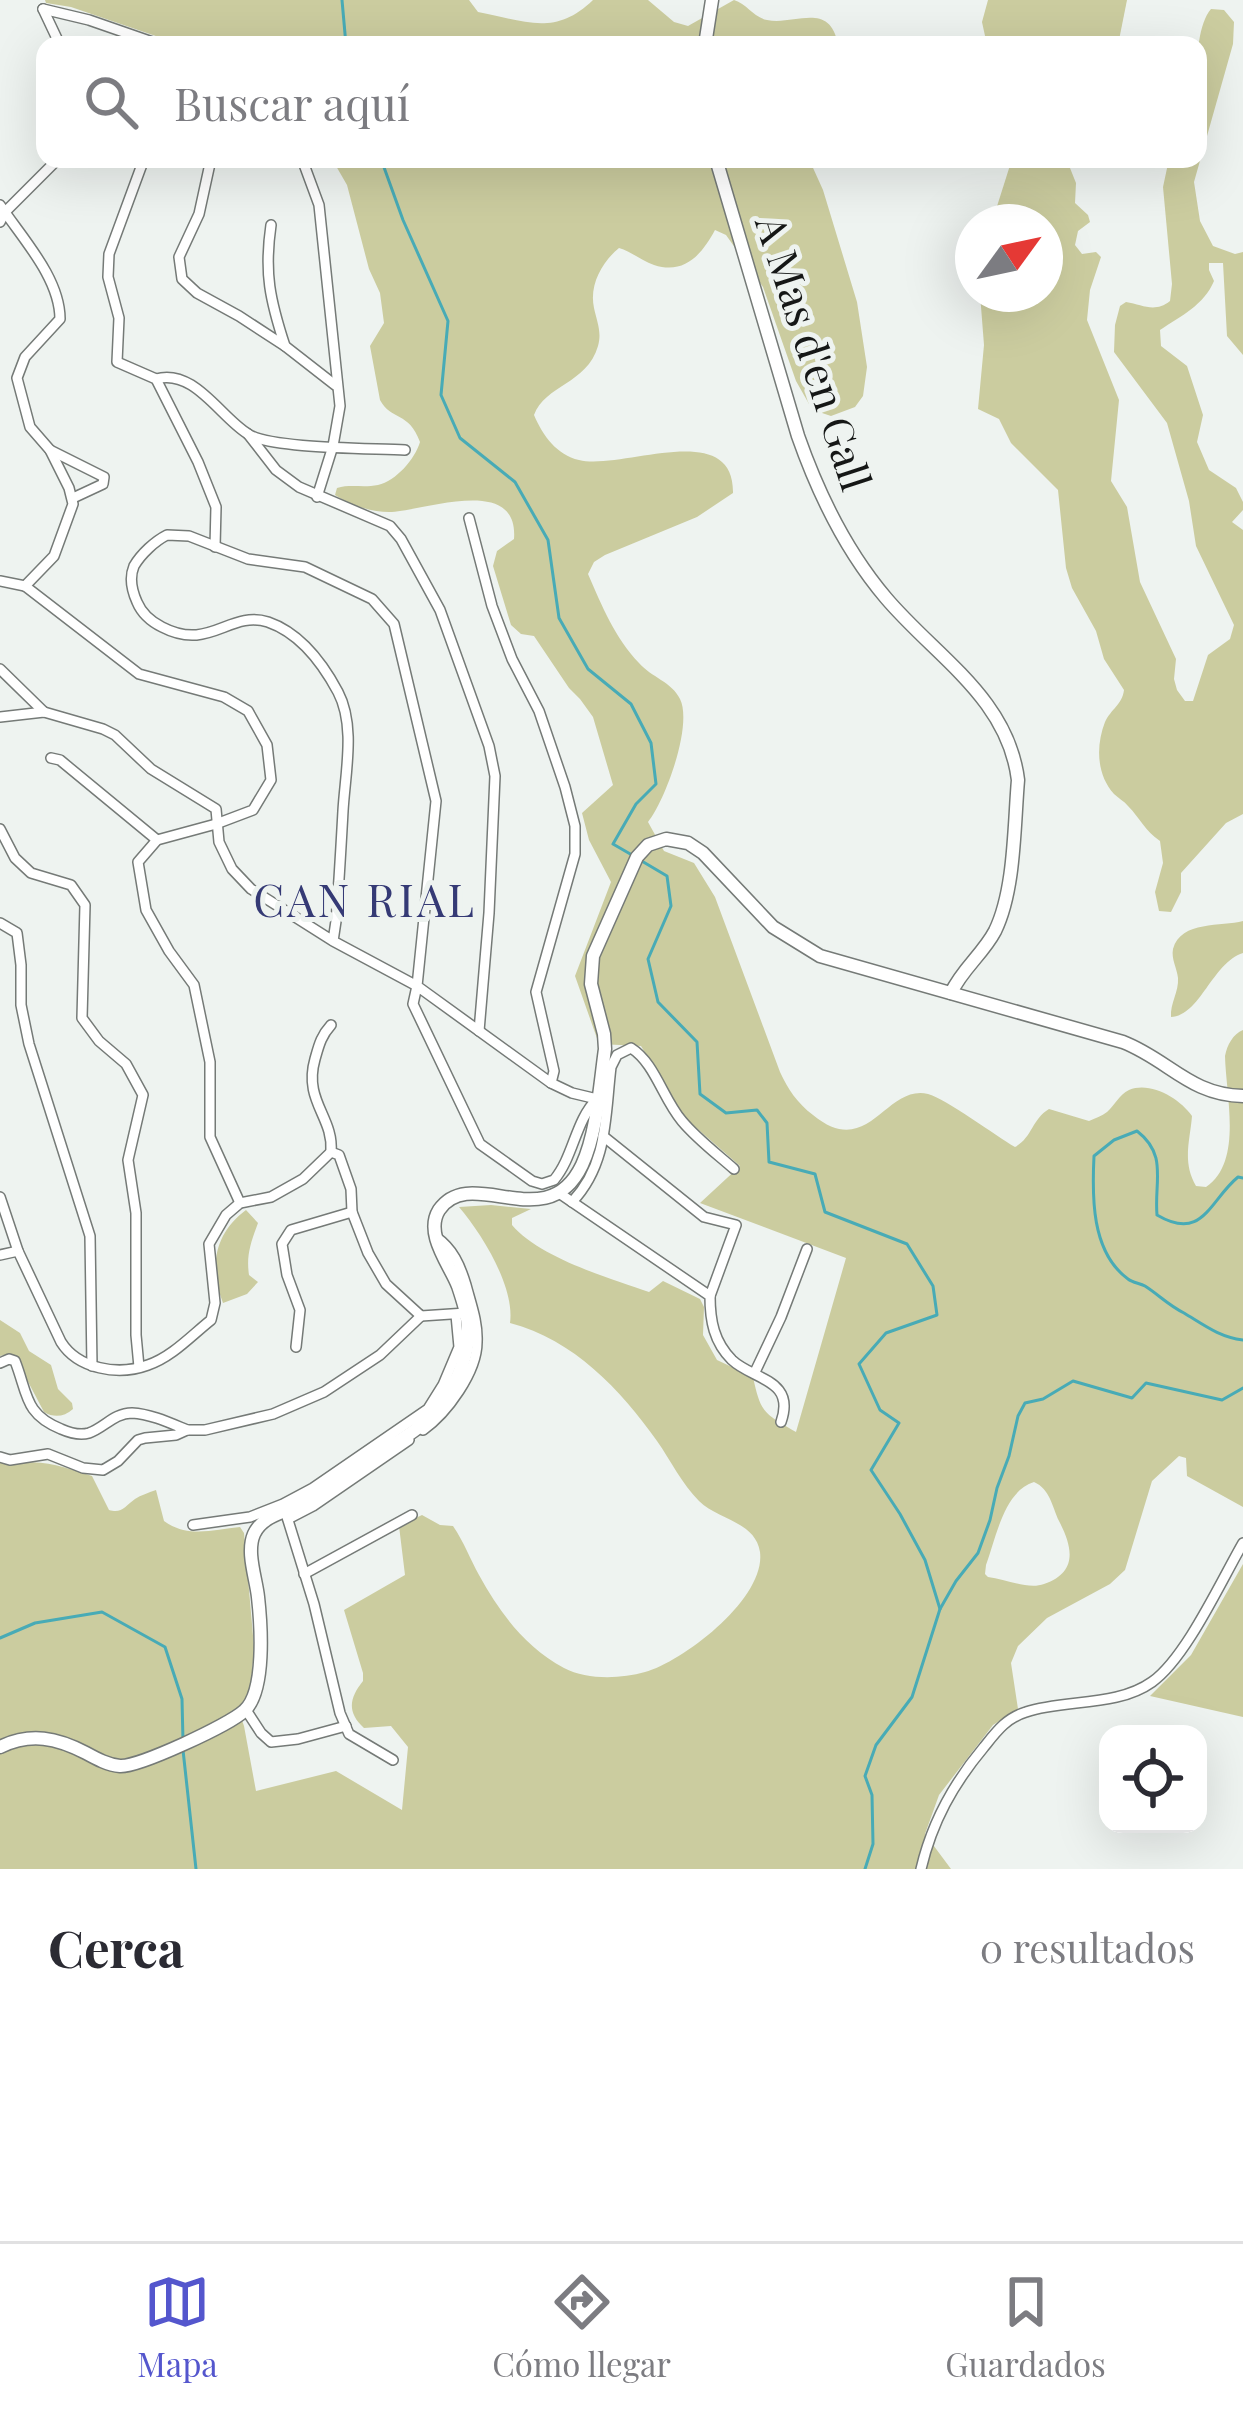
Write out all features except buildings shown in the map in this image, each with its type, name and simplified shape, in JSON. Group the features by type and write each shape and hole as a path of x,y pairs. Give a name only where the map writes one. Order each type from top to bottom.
{"main road":[{"path":"706,36 712,0"},
{"name":"A Mas d'en Gall","path":"719,168 797,436 833,518 884,595 990,706 1016,762 1005,900 994,931 951,993"},
{"path":"0,1747 26,1738 44,1738 109,1764 132,1765 241,1714 252,1702 258,1681 260,1630 251,1547 255,1520 286,1515 336,1484 432,1415 443,1401 468,1341 457,1282 436,1237 436,1215 448,1202 476,1194 538,1200 559,1193 575,1178 584,1160 605,1042 591,984 593,956 631,867 657,840 681,841 703,853 773,927 812,952 1123,1042 1151,1054 1211,1093 1243,1096"}],"street":[{"path":"57,36 44,9 135,36"},
{"path":"25,586 54,556 73,498 50,450 30,427 17,378 25,357 57,325 61,311 40,265 2,213 49,168"},
{"path":"141,168 109,254 108,277 119,318 117,362 156,380 216,507 215,548"},
{"path":"209,168 200,214 179,257 182,279 285,346 336,386"},
{"path":"305,168 319,205 340,417 317,497"},
{"path":"271,225 266,261 272,307 285,346"},
{"path":"156,380 178,380 200,392 248,434 276,470 317,497 384,521 401,539 440,610 489,746 495,786 479,1031"},
{"path":"248,434 301,445 405,450"},
{"path":"50,450 104,477 103,484 73,498"},
{"path":"469,518 492,606 539,711 574,826 575,854 536,992 554,1071 551,1083"},
{"path":"0,717 44,712 115,735 152,769 216,809 221,823 219,842 244,883 333,941 417,986 551,1083 597,1099 584,1113 554,1180 532,1181 480,1144 413,1004 417,986 436,802 394,624 372,599 305,567 248,560 182,534 160,538 131,577 139,608 146,616 188,636 246,620 272,624 304,646 344,707 347,734 333,941"},
{"path":"0,581 25,586 139,674 224,697 248,711 267,745 271,780 253,810 157,840 138,862 146,910 194,985 210,1062 210,1137 240,1203"},
{"path":"0,670 44,712"},
{"path":"51,758 60,760 157,840"},
{"path":"0,830 15,858 31,873 71,885 85,905 82,1018 99,1041 126,1064 143,1095 128,1160 136,1213 140,1367"},
{"path":"0,923 17,932 21,1005 29,1044 90,1236 92,1366"},
{"path":"0,1197 18,1251 66,1349 80,1361 112,1370 140,1367 162,1358 211,1320 215,1303 209,1244 226,1215 240,1203 287,1189 332,1152 310,1077 321,1036 332,1025"},
{"path":"572,1202 588,1184 600,1156 610,1067 617,1055 631,1048 642,1055 684,1123 734,1169"},
{"path":"603,1136 704,1217 736,1225 710,1297 713,1332 737,1366 777,1388 784,1402 781,1422"},
{"path":"332,1152 344,1166 352,1211 368,1253 386,1284 421,1316"},
{"path":"559,1193 710,1297"},
{"path":"296,1347 300,1310 282,1244 291,1231 352,1211"},
{"path":"393,1760 349,1734 286,1515 313,1506 433,1423 451,1404 467,1375 478,1347 476,1320 461,1269 449,1246 436,1237"},
{"path":"755,1372 807,1250"},
{"path":"0,1255 18,1251"},
{"path":"0,1364 15,1361 32,1410 67,1432 88,1433 131,1413 187,1430 205,1430 273,1414 324,1392 380,1354 421,1316 461,1314 459,1347 428,1409 313,1489 255,1520 193,1525"},
{"path":"0,1457 10,1460 48,1454 104,1471 138,1440 187,1430"},
{"path":"304,1574 412,1515"},
{"path":"921,1869 935,1823 958,1779 998,1729 1027,1712 1117,1696 1155,1680 1182,1647 1243,1543"},
{"path":"241,1714 271,1742 346,1726"}],"green space":[{"path":"469,0 478,12 539,23 566,19 593,0 648,0 674,22 688,26 734,0 767,20 819,19 835,36 156,36 46,3"},
{"path":"988,0 1127,0 1120,36 985,36 982,22"},
{"path":"1211,9 1224,10 1234,22 1233,44 1207,136 1207,36 1200,36"},
{"path":"337,168 813,168 857,302 867,367 863,396 855,407 831,416 809,404 796,381 763,287 726,235 715,230 698,254 675,267 654,265 619,248 613,254 593,291 599,336 593,359 547,397 534,415 552,444 579,460 696,452 715,457 728,470 733,493 697,517 605,555 588,574 623,643 644,668 672,688 683,711 675,762 648,822 664,851 694,863 715,897 780,1072 802,1106 832,1127 863,1126 900,1100 928,1094 1015,1147 1049,1109 1089,1121 1107,1112 1129,1090 1146,1088 1173,1098 1192,1116 1189,1168 1196,1186 1206,1187 1225,1162 1230,1128 1225,1056 1231,1040 1243,1030 1243,1507 1187,1476 1186,1458 1179,1456 1152,1481 1125,1570 1110,1584 1047,1618 1018,1646 1011,1663 1018,1709 993,1725 939,1795 925,1834 951,1869 0,1869 0,1463 47,1464 92,1476 113,1511 156,1490 164,1521 182,1530 240,1527 254,1647 250,1698 238,1709 256,1791 336,1771 402,1810 408,1747 391,1726 364,1728 354,1716 353,1699 363,1673 344,1610 405,1575 399,1526 422,1515 453,1526 487,1589 515,1628 550,1660 593,1676 645,1672 700,1641 750,1589 760,1552 744,1527 699,1501 643,1422 594,1369 555,1341 510,1323 502,1278 487,1246 459,1207 531,1209 512,1218 512,1225 557,1257 649,1292 663,1281 700,1299 703,1335 717,1360 753,1377 766,1411 796,1432 846,1258 700,1203 740,1166 685,1118 641,1046 599,1044 575,976 611,882 589,840 582,813 613,785 593,717 534,636 521,634 511,625 493,566 497,551 514,539 511,519 501,507 485,501 389,512 361,507 335,495 337,488 378,485 391,479 409,462 420,442 411,425 380,400 370,346 384,323 380,293 347,185","holes":["1034,1482 1044,1489 1067,1540 1070,1557 1063,1573 1038,1586 988,1577 986,1565 1008,1505"]},
{"path":"1009,168 1070,168 1076,183 1075,203 1088,215 1090,222 1078,231 1075,245 1082,254 1096,252 1101,257 1087,320 1119,400 1111,481 1127,507 1140,582 1176,659 1177,690 1185,701 1193,701 1208,655 1230,639 1234,625 1196,546 1167,423 1114,352 1120,306 1126,302 1164,305 1170,301 1163,187 1167,168 1198,168 1194,182 1200,221 1213,246 1243,252 1243,355 1227,336 1223,263 1209,263 1214,281 1191,309 1160,330 1161,346 1187,366 1203,415 1197,442 1209,470 1236,488 1243,502 1243,510 1232,522 1243,530 1243,814 1226,823 1181,873 1181,892 1171,912 1159,911 1155,892 1163,863 1160,841 1114,794 1101,768 1102,731 1124,690 1104,659 1096,631 1072,588 1058,490 1011,443 999,419 978,409 984,345 981,312 1063,312 1063,204 998,204"},
{"path":"1243,921 1243,953 1223,967 1190,1008 1171,1017 1178,983 1173,953 1177,940 1203,926"},
{"path":"246,1210 258,1223 248,1261 249,1275 258,1282 247,1294 223,1303 216,1277 217,1252 227,1230"},
{"path":"0,1320 20,1333 29,1351 51,1365 58,1389 73,1409 59,1416 44,1412 15,1357 0,1356"},
{"path":"1243,1564 1243,1717 1150,1696 1191,1655"}],"waterway":[{"path":"342,0 345,36"},
{"path":"384,168 448,321 441,395 460,438 515,482 548,540 559,618 588,669 631,704 651,743 656,784 636,804 613,844 632,855"},
{"path":"640,860 667,876 671,906 648,959 658,1002 697,1042 700,1094 726,1113 757,1110 767,1123 769,1162 815,1174 825,1212 907,1244 933,1286 937,1315 886,1333 859,1364 880,1410 899,1423 871,1470 925,1560 940,1609"},
{"path":"1243,1178 1238,1177 1204,1215 1185,1224 1157,1215 1156,1159 1137,1131 1114,1140 1094,1156 1096,1222 1116,1268 1205,1326 1243,1340"},
{"path":"865,1869 873,1844 872,1795 865,1776 876,1745 912,1697 940,1609 978,1553 1025,1403 1043,1399 1073,1381 1132,1398 1146,1383 1222,1400 1243,1388"},
{"path":"0,1638 35,1623 102,1612 165,1647 182,1699 183,1741"},
{"path":"183,1750 196,1869"}],"district":[{"name":"CAN RIAL","path":"365,901"}]}
